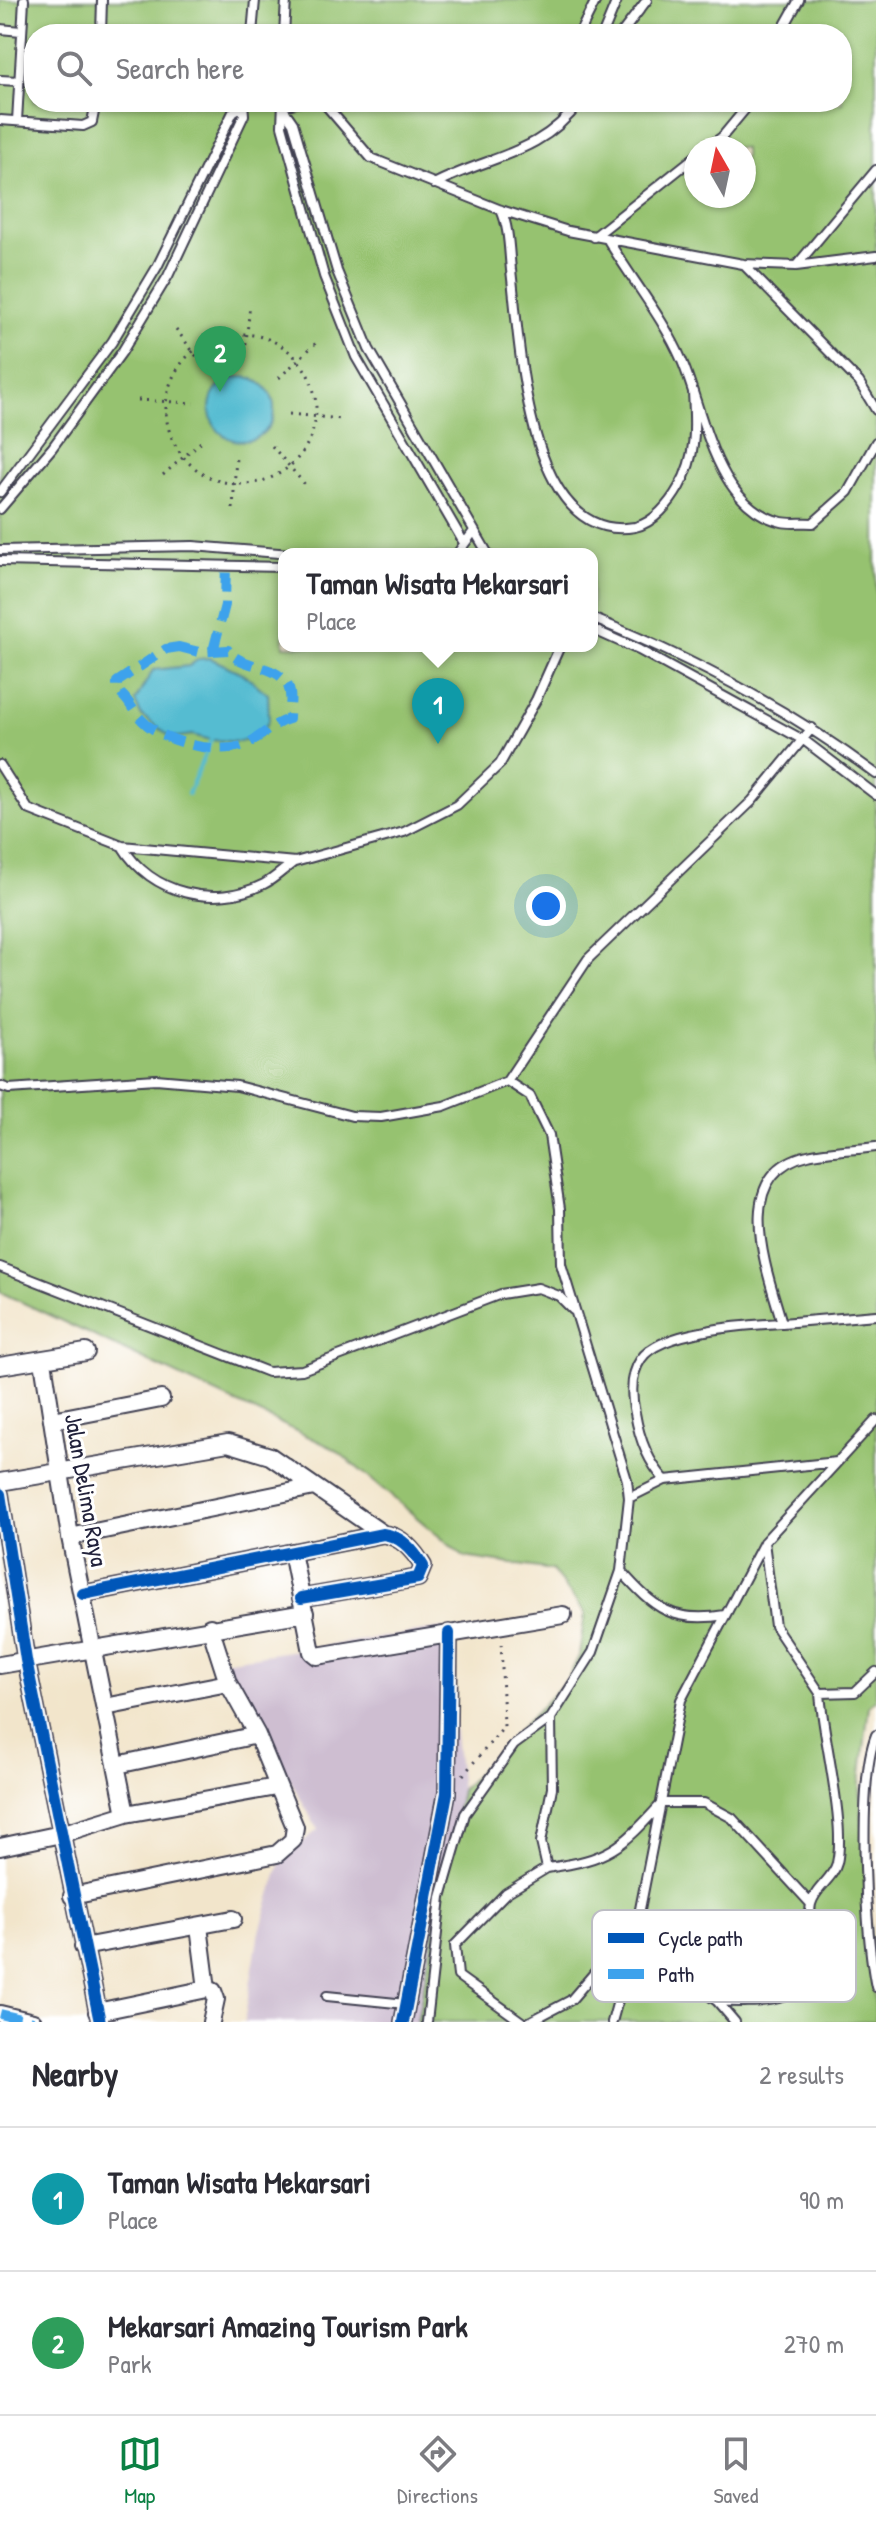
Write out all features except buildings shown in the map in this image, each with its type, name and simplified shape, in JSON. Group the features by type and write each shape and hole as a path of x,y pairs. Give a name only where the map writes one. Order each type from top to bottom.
{"street":[{"path":"0,1366 86,1352"},
{"name":"Jalan Delima Raya","path":"43,1361 70,1537 126,1814"},
{"path":"53,1420 161,1399"},
{"path":"0,1482 228,1443 270,1456 383,1534"},
{"path":"70,1537 314,1487"},
{"path":"0,1494 26,1660 99,2017 207,1989 213,1991 216,1999 211,2022"},
{"path":"0,1665 210,1627 303,1606 418,1578 423,1566 415,1553 394,1535 383,1534 83,1594"},
{"path":"292,1552 312,1652 317,1656 563,1615"},
{"path":"72,1896 277,1854 293,1840 295,1827 257,1735 228,1683 210,1627"},
{"path":"403,2022 447,1793 449,1633"},
{"path":"105,1707 228,1683"},
{"path":"117,1765 257,1735"},
{"path":"0,1847 61,1834 126,1814 276,1787"},
{"path":"83,1947 233,1919"},
{"path":"199,1926 207,1989"},
{"path":"0,2014 33,2022"}],"lane":[{"path":"17,121 24,0"},
{"path":"101,24 102,0"},
{"path":"253,24 255,0"},
{"path":"285,24 286,0"},
{"path":"584,24 596,0"},
{"path":"607,24 617,0"},
{"path":"629,24 647,0"},
{"path":"784,0 796,4 785,24"},
{"path":"0,29 21,31"},
{"path":"0,80 18,81"},
{"path":"0,120 83,126 92,122 94,112"},
{"path":"0,492 112,342 157,267 233,112"},
{"path":"0,509 52,448 122,352 168,276 244,112"},
{"path":"283,112 282,126 324,276 356,357 464,543"},
{"path":"287,112 293,123 337,271 369,349 484,548"},
{"path":"332,112 371,158 501,210 594,237 691,252 743,264 796,266 876,256"},
{"path":"434,184 465,168 502,158 549,136 571,112"},
{"path":"723,136 743,112"},
{"path":"594,237 684,166"},
{"path":"796,266 876,170"},
{"path":"501,210 536,432 563,499 583,516 622,529 641,526 659,514 679,487 689,466 696,438 693,392"},
{"path":"608,240 681,359 720,463 738,495 761,514 782,522 813,523 848,492 876,442"},
{"path":"743,264 859,382 876,410"},
{"path":"461,548 474,531"},
{"path":"0,550 193,546 278,553"},
{"path":"0,561 278,567"},
{"path":"598,621 719,678 812,728 876,774"},
{"path":"598,632 639,650 805,741 876,795"},
{"path":"122,846 133,864 154,879 199,897 226,896 264,884 295,862 404,832 457,805 500,764 536,700 557,652"},
{"path":"0,1086 9,1089 172,1080 237,1086 352,1116 381,1117 444,1106 507,1081 588,959 752,801 805,741 812,728"},
{"path":"0,765 28,809 122,846 295,862"},
{"path":"427,2022 441,1897 465,1814 514,1745 551,1718 593,1652 621,1571 629,1498 627,1480 561,1264 560,1209 549,1135 530,1096 507,1081"},
{"path":"782,1323 758,1236 762,1196 781,1168 805,1155 876,1147"},
{"path":"0,1267 268,1372 302,1370 501,1294 538,1288 559,1296 573,1310"},
{"path":"665,1480 656,1470 637,1428 633,1375 642,1356 668,1341 733,1325 876,1315"},
{"path":"640,1910 681,1700 764,1542 876,1420"},
{"path":"629,1498 665,1480 837,1462"},
{"path":"764,1542 775,1626 820,1693 835,1802 837,1862 811,1904"},
{"path":"621,1571 650,1603 675,1615 725,1615"},
{"path":"820,1693 855,1692 876,1672"},
{"path":"547,1868 541,1842 552,1788 551,1718"},
{"path":"876,1735 867,1778 867,1809 868,1948 876,1987"},
{"path":"522,2022 458,1976 455,1945 506,1893 547,1868 593,1861 626,1842 662,1803 704,1803 732,1818 811,1904 812,1910"},
{"path":"529,2022 571,2000 592,1976"},
{"path":"327,1996 407,2004"},
{"path":"612,2022 617,2002"},
{"path":"718,2002 735,2022"},
{"path":"734,2002 760,2002"}],"path":[{"path":"244,360 250,306"},
{"path":"176,329 209,373"},
{"path":"246,334 268,338 298,360 312,386 315,416 311,440 291,467 268,480 235,484 206,476 184,458 169,430 166,401 177,370 193,352 209,340 246,334"},
{"path":"279,378 317,342"},
{"path":"138,400 194,403"},
{"path":"289,414 342,419"},
{"path":"163,475 204,439"},
{"path":"272,446 307,487"},
{"path":"233,509 236,456"},
{"path":"447,1793 504,1727 501,1627"}],"shaded area":[{"path":"444,1628 461,1790 417,2022 244,2022 258,1938 282,1858 318,1830 223,1661"}],"green space":[{"path":"0,0 876,0 876,1700 869,1706 860,1783 876,2022 417,2022 461,1790 568,1679 579,1656 585,1613 552,1570 464,1557 335,1449 0,1292"}],"water":[{"path":"236,377 248,377 265,386 272,397 272,421 265,432 248,441 236,441 224,436 215,427 210,415 210,403 215,391 224,382"},
{"path":"210,658 242,673 268,694 269,720 260,735 240,742 192,735 172,738 141,715 135,701 153,670 189,666 199,659"}],"waterway":[{"path":"188,794 211,740"}],"marked path":[{"path":"213,651 225,605 226,563"},
{"path":"179,647 199,652 228,650 241,660 276,673 288,686 291,698 289,719 248,743 229,748 188,744 150,727 117,691 117,682 166,649 179,647"},
{"path":"0,2014 33,2022"}],"cycle path":[{"path":"0,1494 26,1660 100,2022"},
{"path":"83,1594 383,1534 407,1545 423,1566 418,1578 301,1598"},
{"path":"403,2022 447,1793 449,1633"}],"place":[{"name":"Mekarsari Amazing Tourism Park","path":"220,392"},
{"name":"Taman Wisata Mekarsari","path":"438,744"}]}
